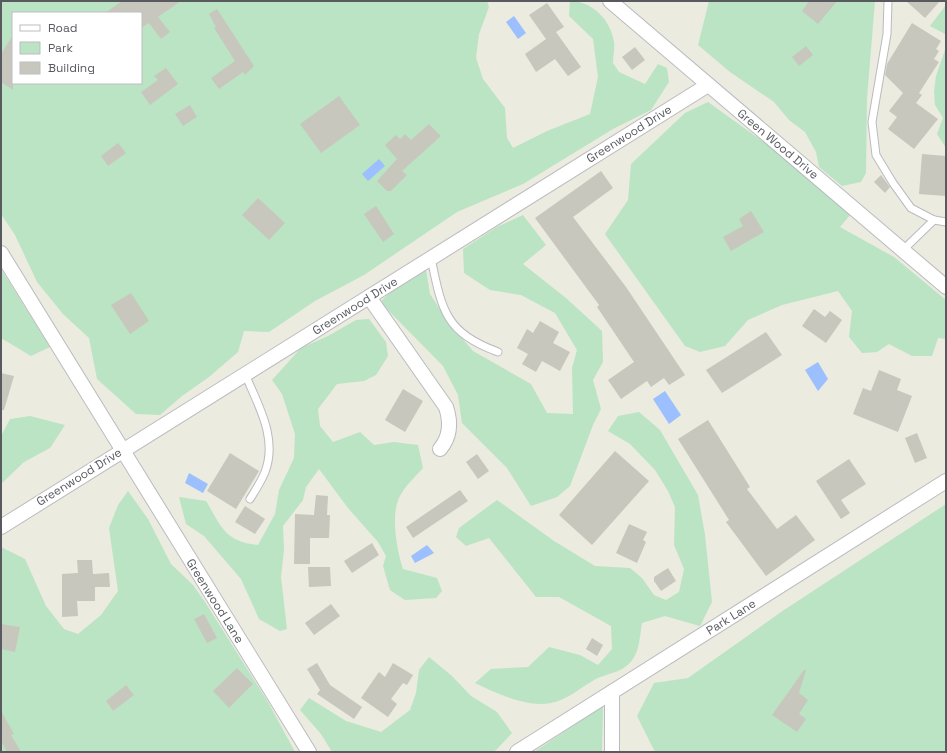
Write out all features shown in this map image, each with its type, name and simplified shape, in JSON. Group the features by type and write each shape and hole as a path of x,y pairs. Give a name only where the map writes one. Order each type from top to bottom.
{"street":[{"name":"Green Wood Drive","path":"610,1 946,287"},
{"name":"Greenwood Drive","path":"1,527 708,85"},
{"name":"Greenwood Lane","path":"1,253 308,752"},
{"path":"369,297 446,407 450,427 445,443 440,449"},
{"name":"Park Lane","path":"517,752 946,481"},
{"path":"612,692 612,752"}],"lane":[{"path":"888,1 887,34 872,122 876,155 893,184 911,208 934,220 946,222"},
{"path":"903,250 934,220"},
{"path":"431,258 437,288 449,319 468,339 498,352"},
{"path":"245,374 265,421 270,447 265,472 250,500"}],"green space":[{"path":"1,1 487,1 489,7 479,34 476,58 483,79 505,108 507,138 513,148 547,131 590,114 598,77 593,39 569,16 570,1 586,4 605,19 612,34 614,44 613,63 619,72 645,84 658,64 667,68 669,82 651,110 613,129 523,184 457,212 364,275 315,301 269,332 244,331 238,352 209,377 182,396 160,415 136,414 97,379 89,338 63,314 37,282 15,235 1,214"},
{"path":"709,1 875,1 867,98 866,173 861,182 842,186 819,167 816,152 805,132 789,120 774,102 730,72 698,45"},
{"path":"946,5 946,148 937,134 943,118 935,105 934,91 936,76 945,50 945,34 930,26"},
{"path":"708,102 786,158 851,214 840,227 894,257 946,300 946,339 938,338 932,356 912,356 889,344 877,352 862,353 849,337 852,311 838,291 782,305 748,320 725,346 700,352 685,346 605,234 628,200 631,164 685,113"},
{"path":"523,215 546,245 523,264 566,298 602,331 603,362 593,380 601,409 593,425 570,486 557,497 531,506 507,468 462,423 458,395 443,366 380,302 406,278 426,270 430,294 449,323 473,351 531,384 547,413 573,414 572,368 577,350 555,313 521,295 490,290 464,273 463,249 497,227"},
{"path":"1,269 50,347 31,356 1,338"},
{"path":"369,319 386,342 388,356 376,375 364,381 337,384 318,409 320,426 333,442 360,432 374,445 394,442 418,445 423,468 410,482 400,496 397,504 395,522 397,543 403,569 437,578 442,591 436,598 405,600 390,590 383,566 386,556 378,542 348,508 319,469 306,487 303,500 283,526 284,550 281,577 287,629 280,631 259,619 241,579 204,536 186,524 179,497 206,501 225,531 238,540 258,545 275,514 279,490 294,458 295,434 282,394 272,380 301,348 328,336 356,320"},
{"path":"639,412 660,430 698,495 705,535 712,602 700,626 665,616 642,623 638,649 628,665 619,671 597,678 562,699 551,703 542,704 522,702 475,683 491,669 528,667 549,647 580,655 598,665 612,649 611,626 559,597 536,597 489,538 466,546 456,537 459,528 497,500 554,541 595,566 630,568 642,578 654,595 666,600 679,592 684,569 674,545 675,507 668,491 655,470 630,444 608,431 618,416"},
{"path":"30,416 65,425 50,448 24,462 1,484 1,436 10,419"},
{"path":"128,491 148,519 171,564 193,585 205,602 268,702 295,752 1,752 1,547 25,559 46,606 64,629 78,634 101,615 118,591 109,528 118,505"},
{"path":"946,504 946,752 657,752 654,750 637,716 654,683 688,678 784,610"},
{"path":"429,657 452,676 471,696 497,712 512,733 496,750 492,752 332,752 321,734 300,710 309,698 346,721 381,732 410,710 416,693 419,670"},
{"path":"603,706 602,752 534,752"}],"water":[{"path":"514,16 526,33 518,39 506,22"},
{"path":"379,159 385,166 368,181 362,174"},
{"path":"818,362 828,379 818,391 805,370"},
{"path":"665,391 681,415 669,424 653,399"},
{"path":"189,473 208,484 203,493 185,483"},
{"path":"427,545 434,553 415,563 411,556"}],"building":[{"path":"122,1 181,1 158,17 170,32 161,39 149,23 142,27 142,12 106,12"},
{"path":"809,1 837,1 818,24 802,11"},
{"path":"906,1 940,1 925,18"},
{"path":"547,3 564,27 556,32 581,67 568,76 555,59 536,72 525,54 546,39 529,15"},
{"path":"217,9 254,66 245,75 243,72 219,89 211,78 235,61 214,28 216,27 209,14"},
{"path":"912,23 941,41 936,49 939,51 934,59 939,62 919,93 922,95 916,103 938,119 914,149 888,129 897,117 889,111 903,93 885,75 887,64"},
{"path":"12,37 13,90 1,82 1,54"},
{"path":"806,46 813,55 799,66 792,57"},
{"path":"635,47 645,60 632,70 622,57"},
{"path":"166,68 178,84 150,105 141,92 158,80 154,76"},
{"path":"339,96 360,125 321,153 300,124"},
{"path":"190,105 197,117 183,126 175,114"},
{"path":"429,124 441,136 402,171 407,175 391,191 387,191 377,181 397,159 385,145 396,135 400,139 405,134 411,140"},
{"path":"118,143 126,153 108,166 101,156"},
{"path":"922,154 946,156 946,196 919,194"},
{"path":"601,171 613,188 573,217 626,287 685,375 669,385 664,378 651,387 647,381 621,399 608,380 634,362 597,307 599,305 535,218"},
{"path":"881,175 890,187 885,193 874,182"},
{"path":"258,198 285,223 269,240 242,215"},
{"path":"376,206 394,234 383,242 364,214"},
{"path":"751,211 764,232 731,251 723,237 743,226 739,219"},
{"path":"131,293 149,321 130,334 111,305"},
{"path":"814,309 825,317 830,311 842,320 826,343 802,326"},
{"path":"540,321 559,332 553,343 570,352 560,371 542,361 536,372 522,364 528,354 517,348 527,329 533,333"},
{"path":"766,332 782,355 722,393 706,370"},
{"path":"879,370 901,379 897,390 912,396 898,432 853,414 863,388 871,391"},
{"path":"1,373 14,376 4,410 1,410"},
{"path":"403,389 423,401 405,432 385,420"},
{"path":"708,420 750,487 747,489 777,529 796,515 815,540 766,576 726,522 729,520 678,439"},
{"path":"917,433 927,458 915,463 905,438"},
{"path":"615,451 649,481 592,545 559,515"},
{"path":"230,453 259,471 236,509 207,491"},
{"path":"477,454 489,471 478,479 466,462"},
{"path":"849,459 866,484 841,500 850,513 841,519 816,481"},
{"path":"460,490 468,501 413,538 406,527"},
{"path":"316,495 328,496 327,515 330,515 329,538 310,538 310,564 294,564 295,514 314,515"},
{"path":"245,506 265,519 255,534 235,522"},
{"path":"629,524 647,532 643,540 646,542 637,563 616,553"},
{"path":"372,543 379,555 352,573 344,561"},
{"path":"77,560 92,560 93,574 109,573 110,587 95,587 95,601 77,601 78,616 62,617 62,574 78,573"},
{"path":"308,567 330,567 331,586 309,587"},
{"path":"668,568 676,581 661,591 654,581 654,577"},
{"path":"331,604 340,616 314,635 305,623"},
{"path":"204,614 217,638 207,643 194,619"},
{"path":"1,624 20,627 15,652 1,649"},
{"path":"592,638 603,645 597,656 586,649"},
{"path":"317,663 330,685 362,707 354,719 317,694 320,690 307,669"},
{"path":"393,663 413,675 407,685 403,683 391,699 397,704 388,717 361,698 379,672 385,677"},
{"path":"237,668 253,684 229,708 213,691"},
{"path":"804,670 806,670 799,693 808,700 799,714 806,719 797,732 772,715"},
{"path":"126,685 134,695 113,711 106,701"},
{"path":"1,711 14,734 11,735 21,752 7,752 1,741"}]}
